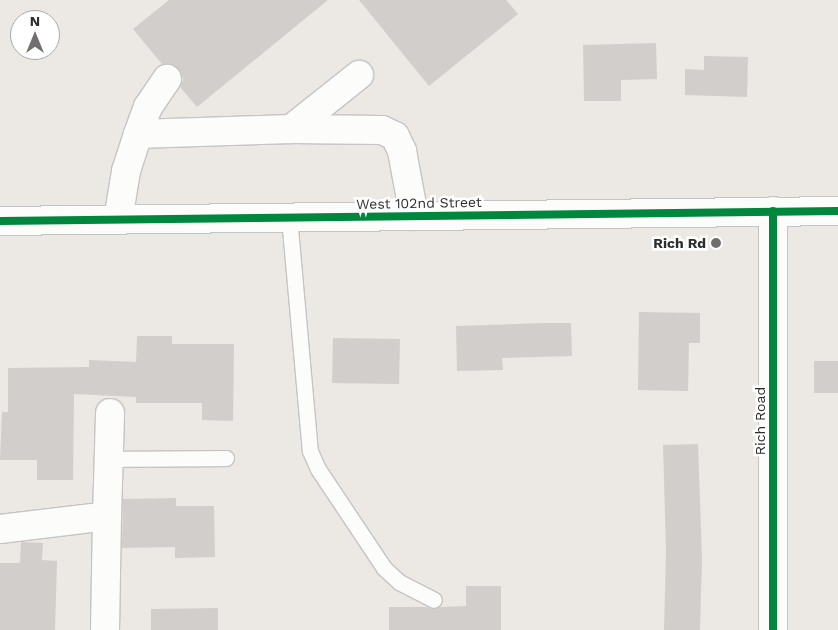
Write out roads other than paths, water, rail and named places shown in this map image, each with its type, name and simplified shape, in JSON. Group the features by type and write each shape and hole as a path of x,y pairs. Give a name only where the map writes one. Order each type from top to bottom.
{"street":[{"path":"291,130 358,74"},
{"path":"118,220 126,171 148,106 168,80"},
{"path":"138,134 382,130 395,136 402,151 414,216"},
{"name":"West 102nd Street","path":"0,221 838,210"},
{"name":"Rich Road","path":"773,212 773,630"},
{"path":"105,630 110,413"},
{"path":"0,529 107,516"}],"lane":[{"path":"289,217 310,451 318,469 384,568 399,582 434,600"},
{"path":"109,459 226,458"}],"place":[{"name":"Rich Rd","path":"716,243"}]}
